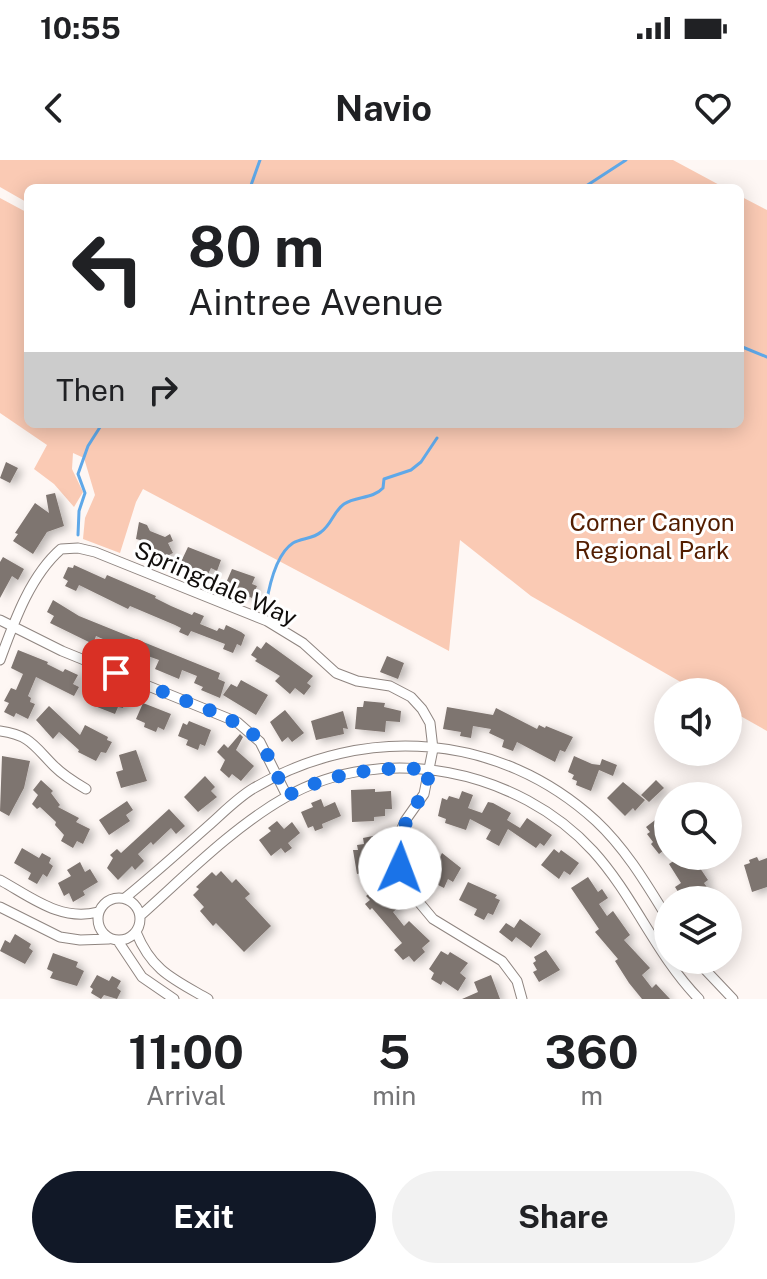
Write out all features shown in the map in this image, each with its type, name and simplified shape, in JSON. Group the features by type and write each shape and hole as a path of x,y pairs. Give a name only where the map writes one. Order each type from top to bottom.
{"street":[{"name":"Springdale Way","path":"0,660 13,626 50,558 61,549 78,548 267,621 303,643 336,673 357,681 390,686 411,697 430,723 433,749"},
{"path":"0,620 62,651 237,722 260,742 287,796"},
{"path":"0,731 22,736 38,746 66,777 86,789"},
{"path":"174,999 142,977 114,940 98,925 98,912 106,902 125,898 252,790 309,762 351,750 391,746 455,750 517,768 561,793 597,822 615,841 654,898"},
{"path":"433,749 424,794 400,833 400,868 418,901 433,919 491,952 512,971 522,999"},
{"path":"0,907 60,937 80,940 128,939 136,932 140,916 231,836 287,796 347,775 391,769 454,772 497,785 538,806 579,837 607,868 661,952 699,999"},
{"path":"0,880 58,912 77,916 98,912"},
{"path":"125,898 135,905 140,916"},
{"path":"136,932 146,954 157,968 208,999"},
{"path":"709,974 733,999"}],"green space":[{"path":"0,160 673,160 718,184 24,184 24,201 0,187"},
{"name":"Corner Canyon Regional Park","path":"0,198 24,211 24,428 744,428 744,198 767,210 767,731 742,717 742,678 674,678 531,596 460,540 449,651 143,489 120,553 83,539 85,518 95,495 84,458 73,453 72,469 83,492 74,507 54,484 34,469 47,445 0,413"}],"building":[{"path":"6,462 18,468 10,483 0,478"},
{"path":"55,493 64,526 47,532 33,554 13,541 18,534 15,533 35,503 49,513 46,495"},
{"path":"139,522 165,537 170,534 173,541 168,543 173,553 157,561 148,542 143,555 138,545 140,540 136,539"},
{"path":"188,547 221,560 217,571 211,568 206,578 179,566"},
{"path":"3,557 24,569 18,580 12,576 0,598 0,562"},
{"path":"74,565 105,579 107,575 192,615 194,612 204,616 200,624 217,631 219,628 224,630 226,625 241,632 245,635 241,646 237,644 233,653 223,649 225,644 191,631 188,636 179,632 181,628 175,625 130,606 128,609 79,585 76,591 65,586 68,581 63,578 68,567 73,568"},
{"path":"232,569 255,577 252,584 257,586 252,598 226,583"},
{"path":"53,600 79,616 220,673 218,679 225,682 220,698 201,690 203,687 194,683 197,676 182,670 179,679 155,669 159,660 145,655 142,664 123,656 125,652 120,650 121,647 96,636 93,644 50,623 54,616 47,612"},
{"path":"266,642 313,676 307,683 311,686 304,695 295,688 290,694 275,681 280,676 255,661 257,659 251,655 257,646 261,649"},
{"path":"18,650 63,672 65,669 78,675 73,684 79,687 74,696 36,677 28,696 30,702 35,704 28,719 4,712 9,703 4,701 11,688 16,690 23,674 11,668"},
{"path":"387,656 404,663 398,679 380,672"},
{"path":"241,680 268,695 256,715 223,695 231,684 237,687"},
{"path":"97,690 127,697 123,708 118,707 115,714 92,705"},
{"path":"364,701 385,703 384,707 401,711 400,722 386,721 385,732 355,729 357,707 363,707"},
{"path":"143,703 171,714 164,730 158,727 156,732 136,719"},
{"path":"49,706 80,735 85,725 108,737 107,740 112,742 106,753 101,752 96,761 78,752 59,732 53,739 36,720"},
{"path":"447,707 493,715 496,708 537,729 539,725 546,726 573,737 565,752 560,750 555,762 517,742 513,751 502,747 504,740 489,733 491,729 473,726 471,738 460,736 461,732 443,729"},
{"path":"285,710 304,733 292,742 288,737 282,742 270,722"},
{"path":"343,711 348,729 343,728 344,734 316,740 311,721"},
{"path":"189,721 211,730 205,746 200,744 198,750 186,745 188,740 178,736 183,723 187,725"},
{"path":"240,734 243,737 236,750 254,766 241,781 232,774 229,778 220,770 225,760 217,752 224,744 228,748"},
{"path":"136,750 147,781 121,788 116,772 123,770 119,755"},
{"path":"2,756 30,761 24,788 9,816 0,811"},
{"path":"574,756 592,764 600,765 602,759 617,765 613,776 599,770 591,791 576,785 577,781 572,779 574,775 568,772"},
{"path":"205,776 215,787 211,791 217,797 198,812 184,797"},
{"path":"41,780 53,791 51,793 60,805 58,807 79,818 76,822 90,829 83,844 77,841 73,848 61,841 64,835 55,825 56,822 32,804 38,795 33,790"},
{"path":"623,782 645,800 625,816 607,798"},
{"path":"654,782 654,797 649,802 641,795"},
{"path":"375,789 375,792 391,791 392,809 385,809 385,816 374,817 374,821 352,822 351,790"},
{"path":"462,791 473,795 468,808 482,813 488,802 493,803 511,813 507,820 520,828 527,818 552,835 544,846 540,843 536,848 508,829 499,846 486,839 491,830 470,819 466,830 445,823 446,819 438,816 442,798 447,800 449,796 459,799"},
{"path":"321,799 324,807 335,802 341,816 322,824 323,828 315,831 313,826 308,828 301,812"},
{"path":"127,801 133,810 126,815 130,821 109,835 99,820"},
{"path":"169,809 185,826 176,834 171,828 153,845 151,842 138,854 144,861 135,870 132,866 118,880 107,868 113,858 110,855 117,849 121,853"},
{"path":"277,821 284,829 292,822 300,833 288,843 292,848 285,853 281,848 271,856 259,840 271,831 268,828"},
{"path":"654,821 654,848 647,834 650,832 646,827"},
{"path":"373,836 380,876 363,878 362,873 357,874 353,850 358,850 357,845 364,844 363,838"},
{"path":"22,848 39,858 42,853 51,858 49,863 53,866 47,877 43,874 37,884 28,879 31,873 14,863"},
{"path":"554,849 559,853 561,850 579,863 570,875 564,871 559,879 541,865"},
{"path":"426,851 439,859 442,853 461,868 453,882 448,879 444,888 434,883 436,879 417,868"},
{"path":"757,857 759,861 767,858 767,887 752,892 744,865"},
{"path":"80,862 85,872 90,869 98,882 73,902 69,893 64,896 58,883 71,876 67,870"},
{"path":"673,870 701,870 708,880 704,883 706,886 676,886 681,883"},
{"path":"221,871 232,883 236,879 250,894 245,898 271,926 244,952 216,923 213,926 200,911 204,907 193,895 199,889 196,887 212,872 216,876"},
{"path":"588,877 598,892 602,889 608,898 599,904 607,916 613,911 630,935 624,940 650,968 642,975 652,988 656,984 670,999 642,999 629,983 615,961 618,959 595,932 599,929 571,888"},
{"path":"468,882 497,895 495,898 500,900 493,915 488,913 484,920 474,915 477,909 459,900"},
{"path":"382,883 400,906 393,912 404,926 409,921 430,941 422,948 425,952 414,962 409,956 403,960 394,950 402,943 365,904 370,900 366,896"},
{"path":"520,919 541,934 531,948 516,937 512,942 499,932 506,923 514,928"},
{"path":"15,934 31,944 29,948 33,951 25,964 0,951 5,940 10,943"},
{"path":"546,950 560,970 539,982 533,972 537,970 534,957"},
{"path":"441,951 448,955 450,952 468,963 460,973 466,978 458,991 443,981 441,985 431,979 434,973 429,969"},
{"path":"53,953 78,962 76,967 84,971 77,986 50,978 53,972 47,969"},
{"path":"97,975 109,981 112,976 121,981 117,999 104,995 101,999 91,993 93,989 90,987"},
{"path":"491,975 500,999 462,999 478,992 474,982"}],"waterway":[{"path":"251,184 260,160"},
{"path":"589,184 626,160"},
{"path":"744,348 767,357"},
{"path":"78,535 79,511 85,493 78,474 88,446 99,428"},
{"path":"266,605 274,571 287,548 321,532 344,504 374,494 383,488 384,479 411,470 421,462 437,438"}],"route":[{"path":"116,673 219,714 250,730 267,754 287,796 347,775 391,769 430,770 424,794 400,833 400,868"}]}
